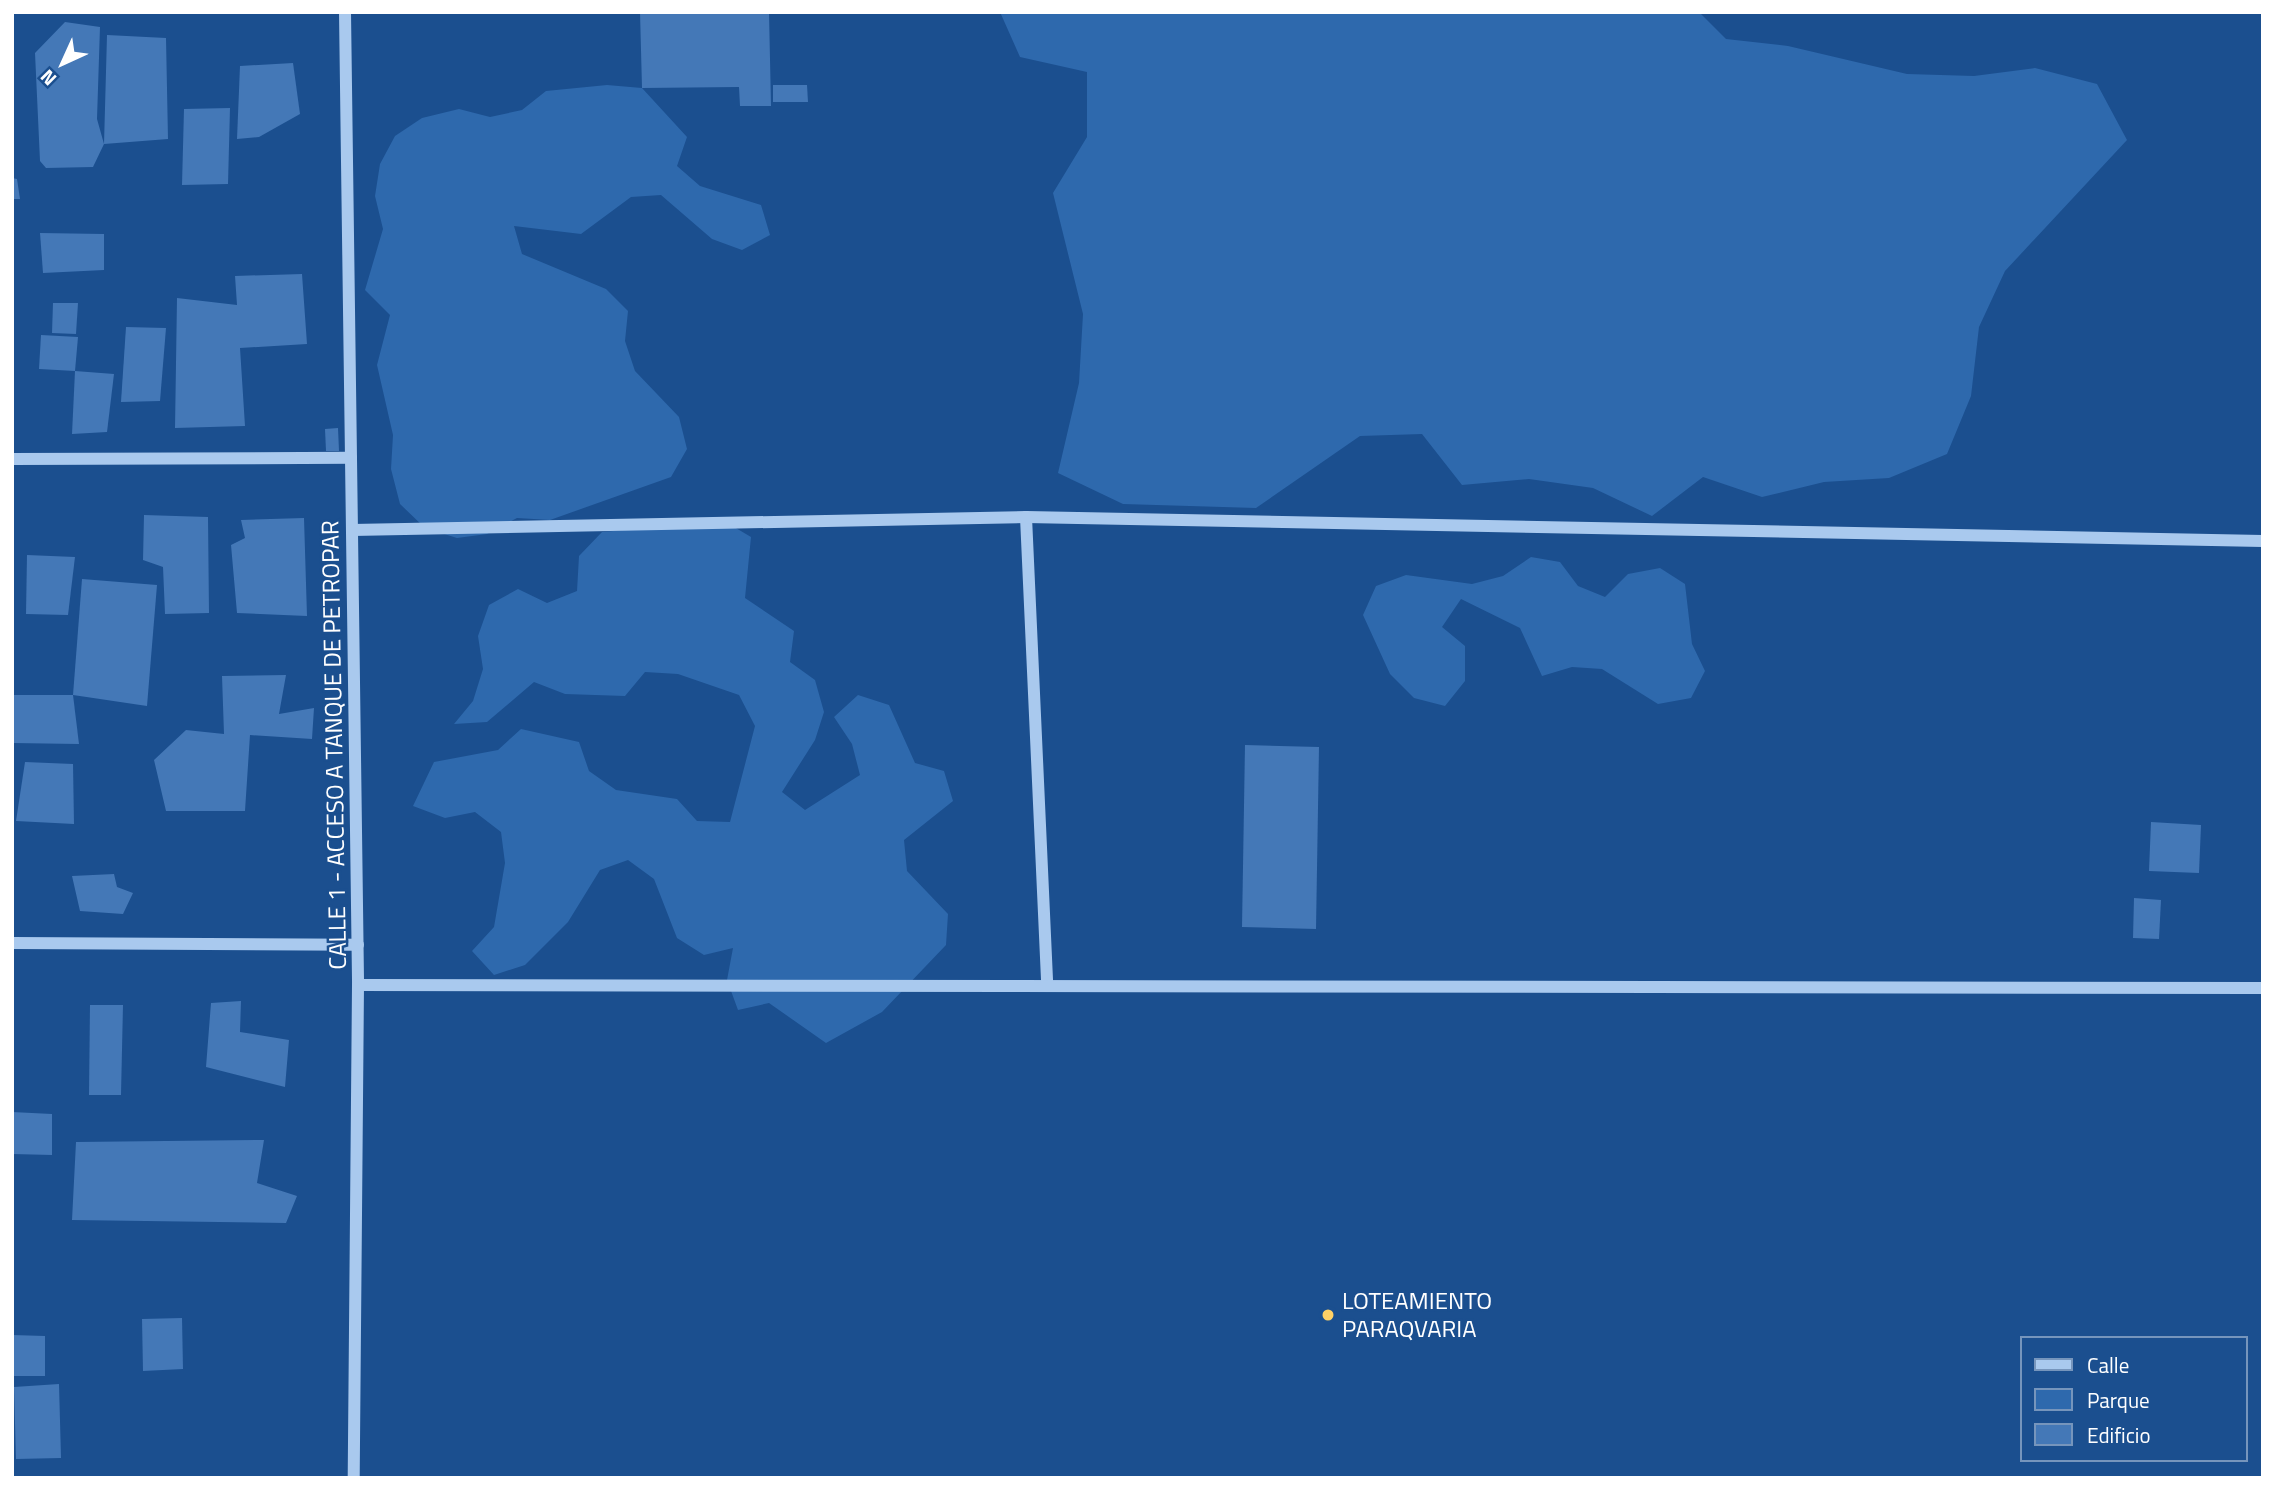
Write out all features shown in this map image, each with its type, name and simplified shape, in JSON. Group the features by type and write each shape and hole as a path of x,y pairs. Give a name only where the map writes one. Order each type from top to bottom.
{"street":[{"name":"CALLE 1 - ACCESO A TANQUE DE PETROPAR","path":"345,12 358,945 354,1478"},
{"path":"12,459 351,458"},
{"path":"352,530 1026,517 2263,541"},
{"path":"1026,517 1047,986"},
{"path":"12,943 358,945"},
{"path":"358,985 2263,988"}],"green space":[{"path":"1000,12 1699,12 1726,39 1788,46 1907,74 1974,76 2035,68 2097,84 2127,140 2005,271 1979,327 1971,396 1947,454 1889,478 1824,482 1762,497 1703,477 1652,516 1593,488 1529,479 1462,485 1422,434 1360,436 1256,508 1123,504 1058,473 1079,383 1083,314 1053,193 1087,137 1087,72 1020,57"},
{"path":"607,85 642,88 687,137 677,166 700,186 761,205 770,235 742,250 712,239 661,195 631,197 581,234 514,226 522,254 606,289 628,311 625,341 635,371 679,417 687,449 671,477 550,520 517,518 487,534 457,538 425,528 400,504 391,469 393,435 377,365 390,315 365,290 383,229 375,196 380,164 395,136 422,118 459,109 490,117 522,110 546,91"},
{"path":"724,521 751,537 745,598 794,631 790,662 815,680 824,712 815,740 782,792 805,810 860,775 852,744 834,717 858,695 889,705 915,763 944,771 953,801 904,840 907,871 948,914 946,945 882,1012 826,1043 769,1003 738,1010 727,980 733,948 704,955 677,938 654,879 628,860 600,870 568,922 525,965 494,975 472,951 494,927 505,863 501,832 475,812 445,818 413,806 434,762 498,750 521,729 579,742 589,771 616,790 677,799 697,821 730,822 755,726 739,695 678,674 645,672 625,696 565,694 534,682 487,722 454,724 473,701 483,669 478,636 489,605 518,589 547,603 577,591 579,556 602,532"},
{"path":"1531,557 1560,562 1578,586 1605,597 1628,574 1660,568 1685,584 1692,644 1705,671 1691,698 1658,704 1602,669 1572,667 1542,676 1520,628 1461,599 1442,627 1465,646 1465,681 1445,706 1414,698 1390,674 1363,615 1376,586 1406,575 1472,584 1503,576"}],"building":[{"path":"640,12 769,12 771,106 740,106 739,87 642,88"},
{"path":"65,22 100,27 97,119 104,144 93,167 46,168 40,161 35,53"},
{"path":"107,35 166,38 168,139 104,144"},
{"path":"293,63 300,114 259,137 237,139 240,66"},
{"path":"773,85 807,85 808,102 773,102"},
{"path":"230,108 228,184 182,185 184,109"},
{"path":"12,178 17,179 20,199 12,199"},
{"path":"40,233 104,234 104,270 43,273"},
{"path":"302,274 307,344 240,348 245,426 175,428 177,298 237,305 235,276"},
{"path":"53,303 78,303 76,334 52,333"},
{"path":"126,327 166,328 160,401 121,402"},
{"path":"41,335 78,337 75,371 39,369"},
{"path":"75,371 114,374 107,432 72,434"},
{"path":"338,428 339,451 326,451 325,429"},
{"path":"144,515 208,517 209,613 165,614 163,567 143,560"},
{"path":"304,518 307,616 237,613 231,545 245,538 241,520"},
{"path":"27,555 75,557 68,615 26,614"},
{"path":"82,579 157,585 147,706 73,695"},
{"path":"286,675 279,714 314,708 312,739 250,735 245,811 166,811 154,760 186,730 224,734 222,676"},
{"path":"12,695 73,695 79,744 12,743"},
{"path":"1245,745 1319,747 1316,929 1242,927"},
{"path":"25,762 73,764 74,824 16,821"},
{"path":"2151,822 2201,825 2199,873 2149,871"},
{"path":"114,874 117,887 133,893 123,914 80,911 72,876"},
{"path":"2134,898 2161,900 2159,939 2133,938"},
{"path":"241,1001 240,1032 289,1040 285,1087 206,1067 211,1003"},
{"path":"90,1005 123,1005 121,1095 89,1095"},
{"path":"12,1112 52,1114 52,1155 12,1154"},
{"path":"264,1140 257,1183 297,1196 286,1223 72,1220 76,1142"},
{"path":"182,1318 183,1369 143,1371 142,1319"},
{"path":"12,1335 45,1336 45,1376 12,1376"},
{"path":"59,1384 61,1458 16,1459 14,1387"}],"place":[{"name":"LOTEAMIENTO PARAQVARIA","path":"1328,1315"}]}
